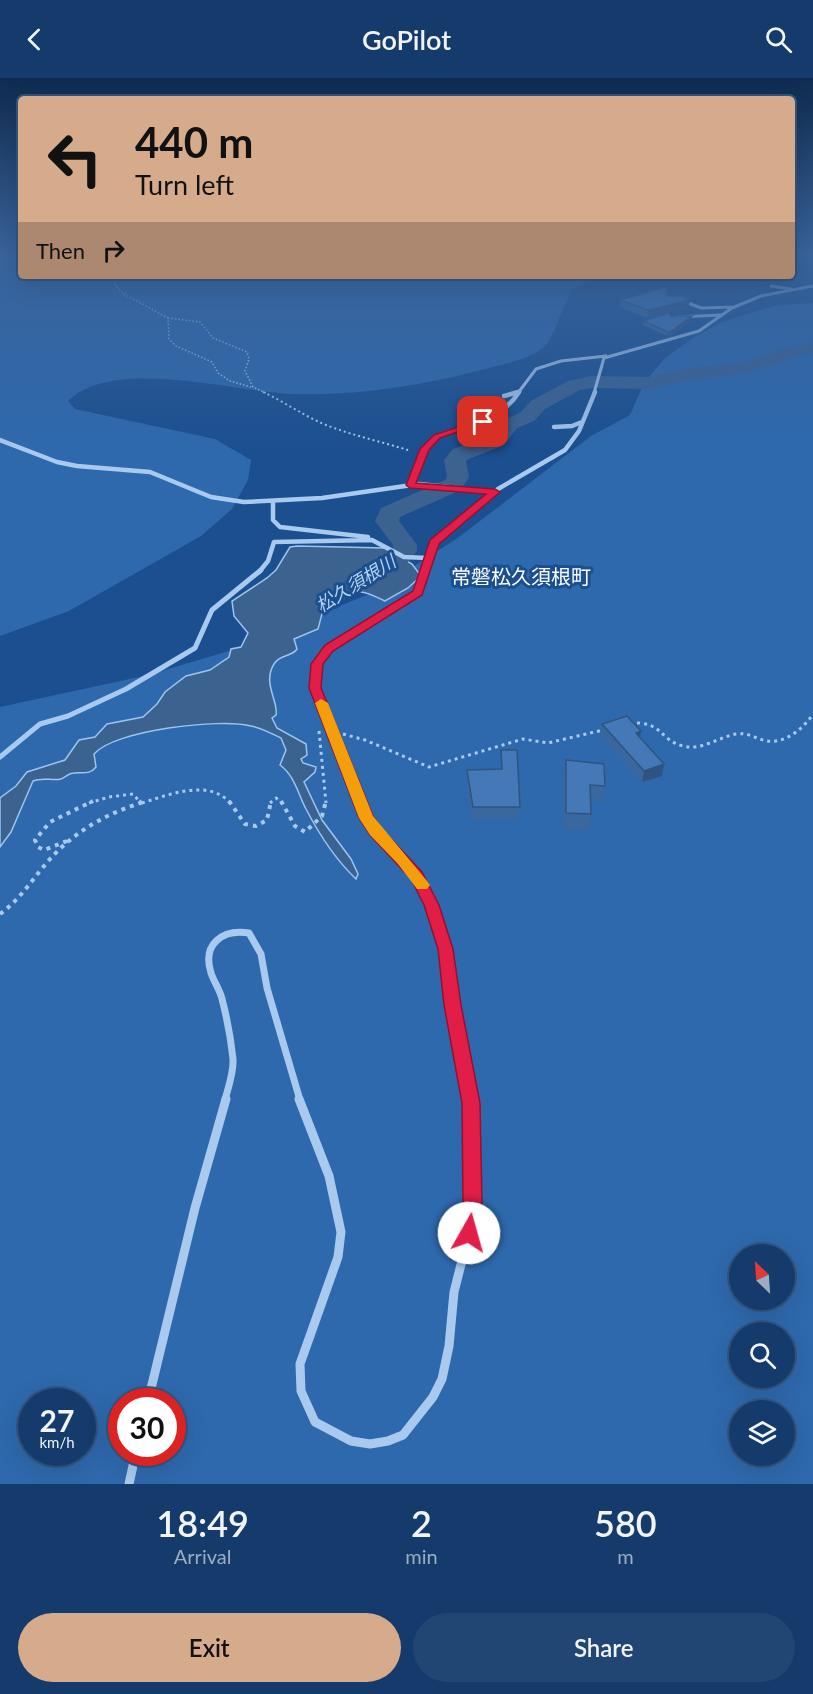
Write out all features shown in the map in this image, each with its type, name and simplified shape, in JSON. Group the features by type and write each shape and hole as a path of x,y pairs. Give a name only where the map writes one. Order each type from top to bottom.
{"street":[{"path":"410,485 422,454 441,434 476,426 510,406 530,375 541,367 561,361 609,356 688,335 699,331 715,320"},
{"path":"151,1388 195,1208 222,1118 233,1061 222,997 211,972 209,960 211,948 223,935 237,931 249,933 261,954 267,988 299,1099 329,1176 340,1232 338,1257 300,1364 301,1391 306,1404 315,1422 333,1433 351,1441 370,1444 388,1441 402,1435 416,1419 433,1398 442,1379 449,1346 454,1292 469,1233 473,1203 472,1121 465,1066 452,1005 446,949 432,905 417,876 375,832 366,818 315,688 317,664 323,655 343,638 418,593 434,542 495,492 573,443 583,422 604,358 609,356"},
{"path":"504,396 520,391"},
{"path":"554,427 572,426 583,422"},
{"path":"0,440 64,464 150,472 211,497 253,503 322,498 410,485 495,492"},
{"path":"273,502 274,523 280,527 367,537 404,557 428,558"},
{"path":"0,757 40,724 68,716 126,689 195,648 202,639 211,611 229,592 256,574 266,564 274,542 376,540"},
{"path":"129,1484 133,1466"}],"path":[{"path":"168,320 169,339 176,346 212,362 218,373 231,381 253,387 334,428 422,454"},
{"path":"181,320 200,322 213,338 246,352 249,360 245,371 253,387"},
{"path":"621,725 648,722 678,744 686,746 737,734 776,742 808,725 813,714"},
{"path":"0,914 20,897 44,866 72,839 106,814 141,803 205,789 225,797 242,821 256,826 267,820 270,802 276,798 280,799 295,826 302,832 313,828 327,804 318,749 320,723 326,716"},
{"path":"333,735 345,734 356,737 415,764 429,767 523,740 548,743 564,741 610,729"},
{"path":"72,839 44,850 38,847 35,840 44,826 52,819 81,806 124,794 133,794 141,803"}],"shaded area":[{"path":"0,320 559,320 545,346 532,355 458,376 388,389 293,394 208,383 144,378 114,381 88,388 68,401 75,409 215,439 251,460 248,480 232,509 201,536 69,611 0,636"},
{"path":"729,320 813,320 813,1484 0,1484 0,707 148,675 232,650 374,592 459,537 591,436 630,415 644,383 665,358 696,336"}],"water":[{"path":"290,547 385,548 412,564 421,576 408,588 385,601 367,593 357,592 323,610 318,629 294,639 297,649 277,661 271,671 270,685 276,710 276,715 272,718 277,728 306,744 307,755 301,759 303,763 316,767 315,772 304,782 322,820 351,859 358,874 356,879 322,837 293,780 280,765 286,750 281,738 259,728 236,724 193,725 145,732 123,738 94,754 96,767 91,771 72,773 61,779 33,781 11,832 0,847 0,798 16,786 27,772 65,760 79,740 95,737 107,724 143,717 157,704 165,692 186,676 210,670 229,657 231,649 241,647 248,633 234,616 232,601 267,578 276,570"}],"building":[{"path":"648,320 687,320 668,332 644,321"},
{"path":"627,716 641,731 636,733 664,764 644,771 602,724"},
{"path":"501,750 517,750 520,807 473,807 467,770 502,769"},
{"path":"566,760 604,764 605,786 590,785 591,814 566,813"}],"waterway":[{"name":"松久須根川","path":"369,578 388,567 405,551 405,545 387,521 389,513 453,485 458,477 455,460 461,454 497,441 510,424 527,417 538,405 559,392 575,385 591,382 648,383 690,374 746,367 791,352 813,348"}],"slow traffic":[{"path":"321,703 366,818 375,832 404,860 422,885"}],"district":[{"name":"常磐松久須根町","path":"521,577"}],"route":[{"path":"469,1233 473,1203 471,1103 452,1005 446,949 432,905 417,876 390,845 375,832 366,818 315,688 315,681 317,664 329,648 418,593 422,587 432,544 495,492 435,485 410,485 424,449 437,436 483,422"}]}
